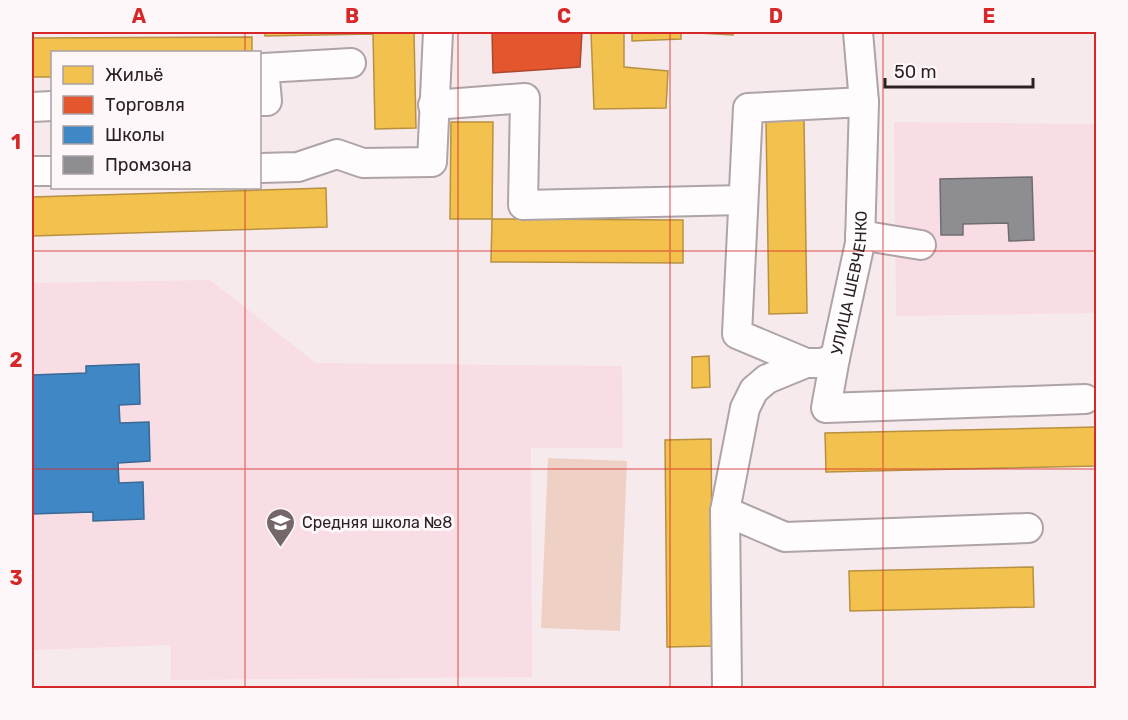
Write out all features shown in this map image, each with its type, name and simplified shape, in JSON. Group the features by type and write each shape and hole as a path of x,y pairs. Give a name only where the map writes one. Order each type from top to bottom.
{"street":[{"path":"261,168 298,167 337,154 363,163 432,162 438,32"},
{"name":"УЛИЦА ШЕВЧЕНКО","path":"727,688 725,511 745,408 754,390 767,379 806,363 822,363 835,358 860,235 864,102 858,32"},
{"path":"261,101 267,101 264,68 351,63"},
{"path":"434,105 525,98 523,205 743,200"},
{"path":"806,363 737,334 748,108 864,102"},
{"path":"32,106 51,106"},
{"path":"32,171 51,171"},
{"path":"860,235 921,245"},
{"path":"835,358 826,408 1085,399"},
{"path":"725,511 785,537 1028,528"}],"shaded area":[{"path":"894,122 1096,124 1096,313 896,316"},
{"name":"Средняя школа №8","path":"210,280 316,363 622,366 623,448 531,448 532,677 171,680 171,645 32,650 32,283"},
{"path":"548,458 627,461 620,631 541,628"}],"building: Жильё":[{"path":"265,32 414,32 416,128 375,129 373,34 265,36"},
{"path":"591,32 624,32 624,67 668,71 666,108 594,109"},
{"path":"632,32 681,32 681,39 632,41"},
{"path":"733,32 733,35 699,33"},
{"path":"252,37 252,51 51,51 51,77 32,77 32,38"},
{"path":"804,119 807,313 769,314 766,120"},
{"path":"451,122 493,122 492,219 450,219"},
{"path":"326,188 327,227 32,236 32,197"},
{"path":"492,219 683,220 683,263 491,262"},
{"path":"709,356 710,387 692,388 692,357"},
{"path":"1096,427 1096,466 826,472 825,433"},
{"path":"711,439 713,646 667,647 665,440"},
{"path":"1033,567 1034,607 850,611 849,571"}],"building: Торговля":[{"path":"492,32 582,32 580,67 493,73"}],"building: Школы":[{"path":"139,364 140,404 119,405 120,423 149,422 150,461 118,463 119,483 143,482 144,519 93,521 93,512 32,514 32,375 86,373 86,366"}],"building: Промзона":[{"path":"1032,177 1034,240 1009,241 1008,223 963,224 963,235 941,235 940,179"}],"place":[{"name":"Средняя школа №8","path":"281,548"}]}
